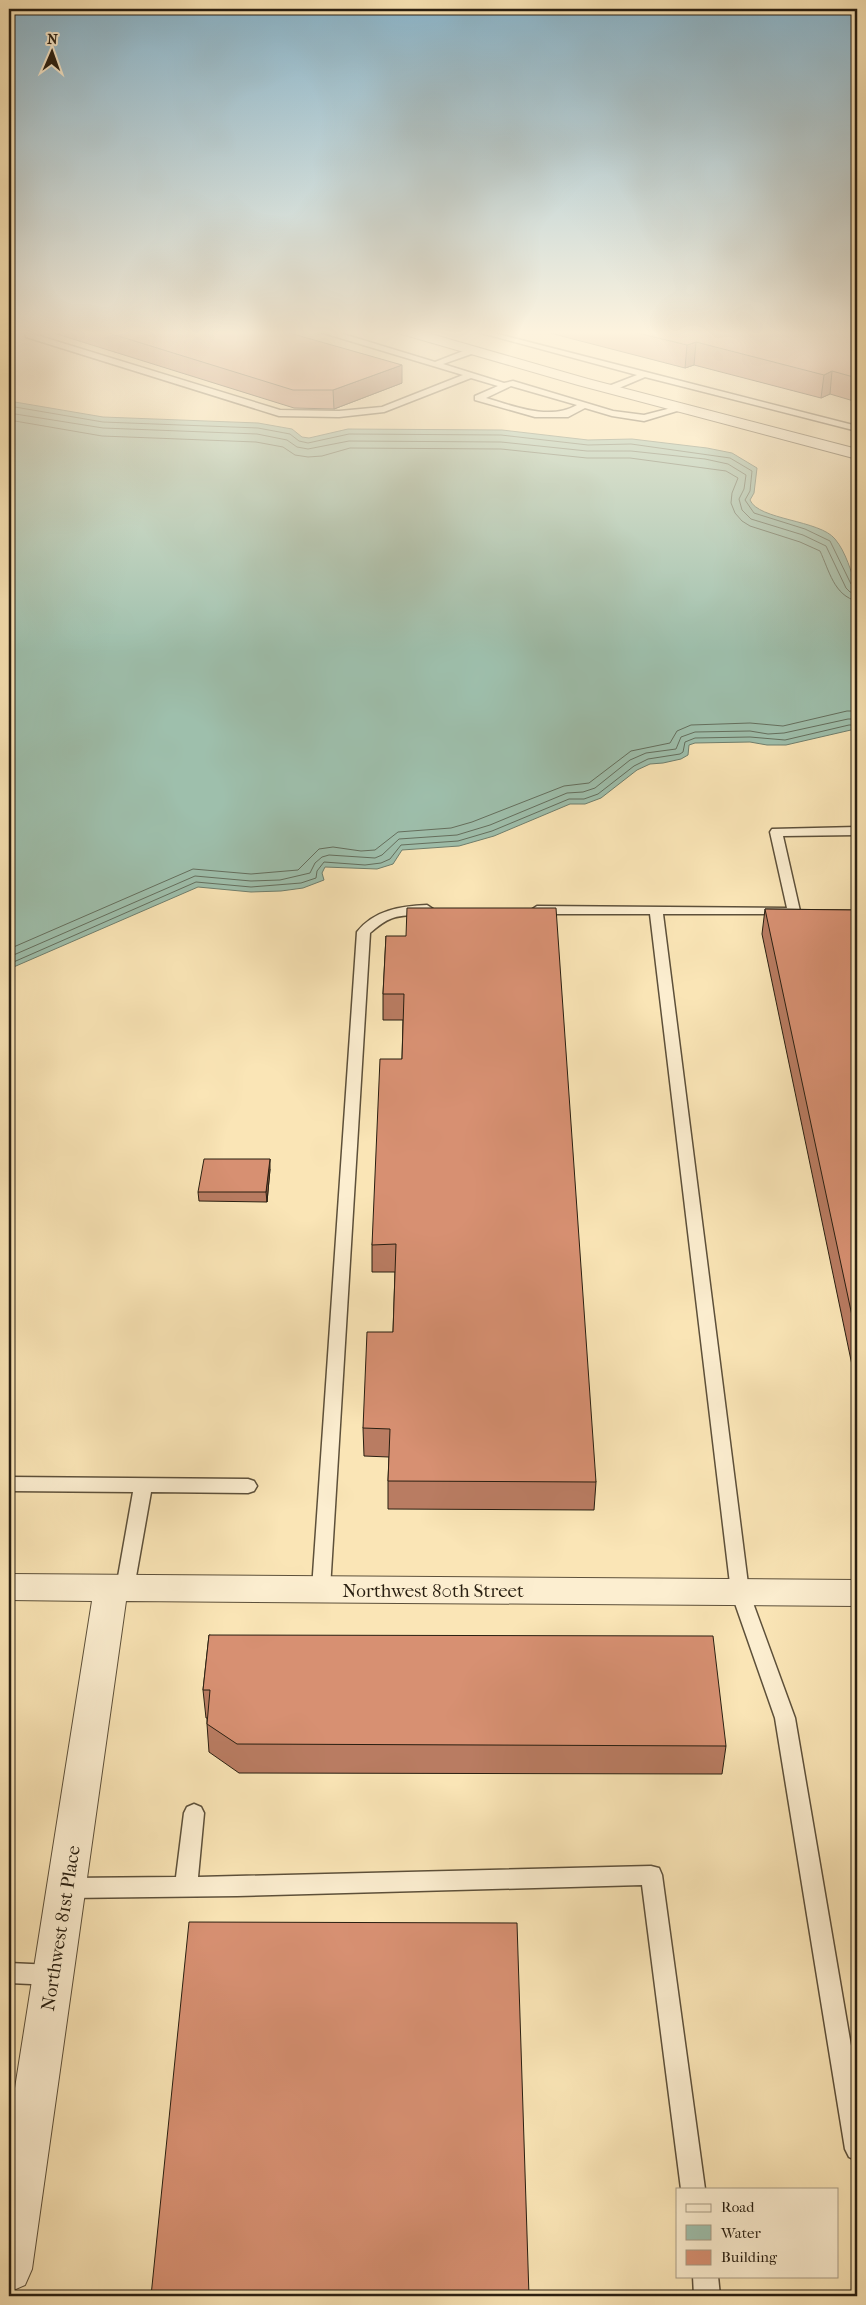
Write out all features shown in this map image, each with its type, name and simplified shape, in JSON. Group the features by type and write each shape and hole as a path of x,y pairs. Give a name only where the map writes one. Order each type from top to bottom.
{"street":[{"path":"795,438 857,454"},
{"name":"Northwest 80th Street","path":"9,1587 857,1593"},
{"name":"Northwest 81st Place","path":"9,2269 66,1888 118,1588"}],"lane":[{"path":"518,910 798,911 776,832 857,831"},
{"path":"321,1589 364,932 380,917 398,911 440,910"},
{"path":"656,911 740,1592 784,1718 857,2149"},
{"path":"9,1484 248,1486"},
{"path":"118,1588 143,1485"},
{"path":"186,1887 194,1813"},
{"path":"66,1888 186,1887 651,1875 693,2188"},
{"path":"9,1973 53,1975"},
{"path":"705,2278 707,2296"}],"water":[{"path":"9,438 567,438 588,440 632,439 707,448 732,453 757,468 754,493 750,500 755,507 776,516 817,528 827,533 839,544 857,588 857,730 786,745 767,745 750,742 695,743 689,745 688,755 681,759 650,764 637,770 601,798 585,804 570,804 494,836 459,846 402,850 393,864 377,869 325,867 322,873 324,880 303,888 251,892 198,887 9,969"}],"building":[{"path":"407,908 556,908 596,1482 388,1481 390,1429 363,1428 367,1332 393,1332 396,1244 372,1245 380,1059 402,1059 404,994 383,994 386,936 406,936"},
{"path":"765,909 857,910 857,1339"},
{"path":"204,1159 270,1159 266,1192 198,1192"},
{"path":"209,1635 713,1636 726,1746 237,1744 207,1724 210,1690 203,1690"},
{"path":"189,1922 517,1923 529,2296 151,2296"}]}
